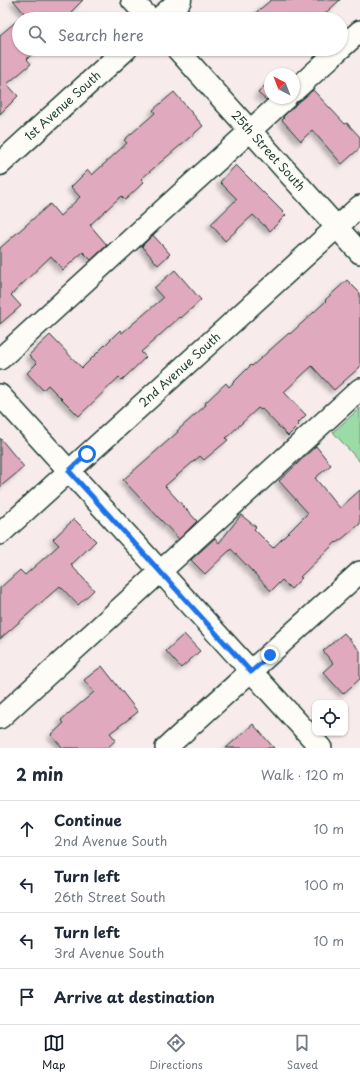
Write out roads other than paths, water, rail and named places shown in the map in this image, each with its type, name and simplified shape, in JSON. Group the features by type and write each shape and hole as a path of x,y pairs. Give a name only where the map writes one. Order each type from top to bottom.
{"main road":[{"path":"167,12 180,0"},
{"name":"1st Avenue South","path":"0,164 118,56"}],"street":[{"path":"132,0 143,12"},
{"path":"348,42 360,31"},
{"name":"25th Street South","path":"183,56 360,253"},
{"path":"300,86 332,56"},
{"path":"0,359 279,104"},
{"name":"2nd Avenue South","path":"0,534 360,206"},
{"path":"0,718 360,389"},
{"path":"0,395 320,748"},
{"path":"166,748 360,572"}]}
